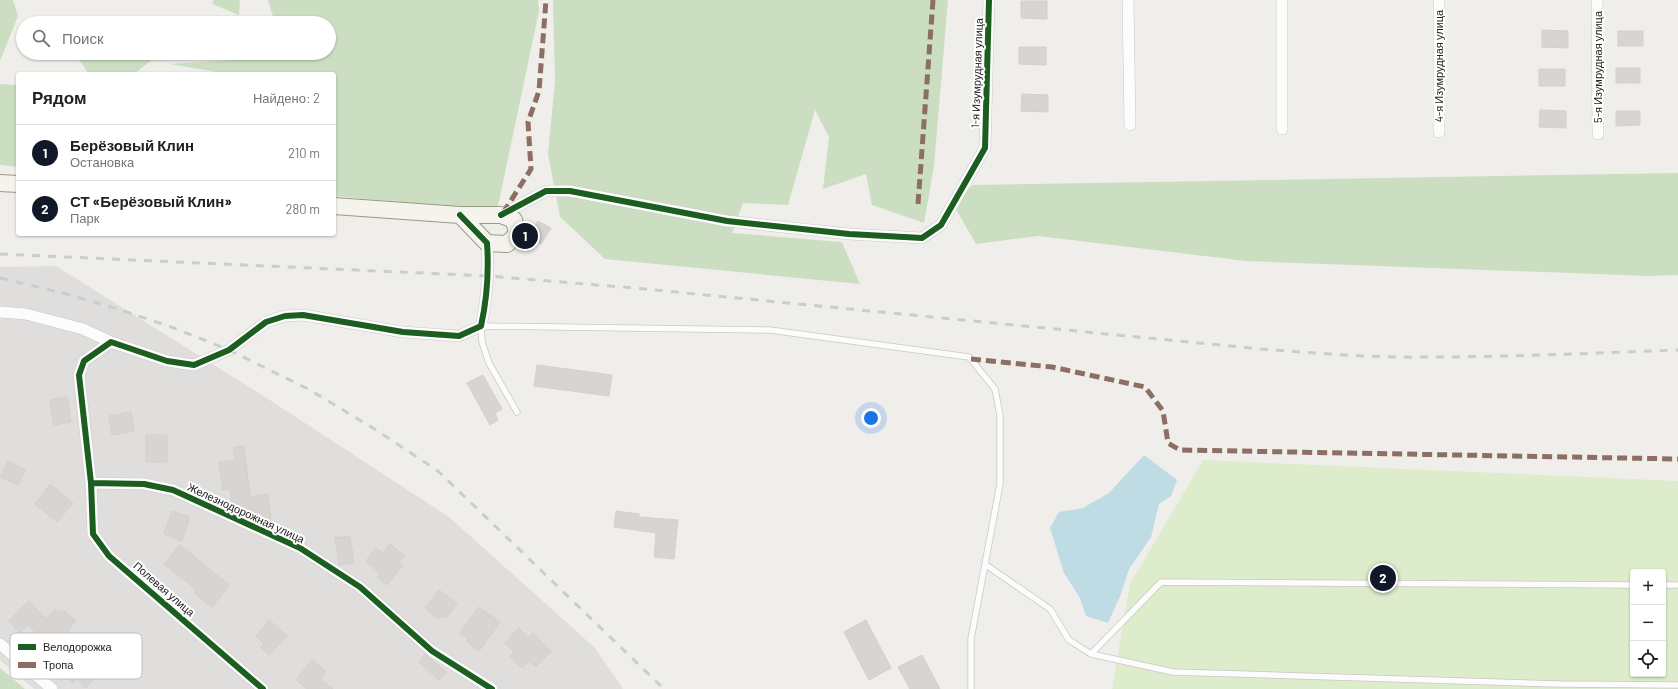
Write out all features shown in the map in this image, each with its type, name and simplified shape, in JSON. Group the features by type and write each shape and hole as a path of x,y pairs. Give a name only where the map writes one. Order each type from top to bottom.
{"street":[{"name":"1-я Изумрудная улица","path":"501,215 546,191 570,191 727,221 849,234 922,238 941,225 985,148 989,0"},
{"path":"1128,0 1130,125"},
{"path":"1282,0 1282,129"},
{"name":"4-я Изумрудная улица","path":"1439,0 1439,132"},
{"name":"5-я Изумрудная улица","path":"1597,0 1598,134"},
{"path":"0,183 16,184"},
{"path":"336,206 460,215 501,215 514,220 517,234 507,244 487,243"},
{"path":"0,312 26,314 83,329 111,342 167,361 194,365 229,350 266,322 285,316 303,315 403,332 458,336 481,326 488,276 487,243 460,215"},
{"name":"Полевая улица","path":"111,342 84,361 79,375 92,483 94,534 110,556 263,689"},
{"name":"Железнодорожная улица","path":"92,483 144,484 174,490 300,548 360,587 432,651 492,689"},
{"path":"0,644 10,653"},
{"path":"40,679 52,689"}],"lane":[{"path":"517,412 489,363 482,342 481,326 770,330 969,357 995,389 1000,415 1000,484 971,639 971,689"},
{"path":"986,565 1050,609 1069,640 1091,654 1173,672 1560,684 1678,686"},
{"path":"1091,654 1161,582 1630,585"},
{"path":"1666,585 1678,585"}],"shaded area":[{"path":"56,266 265,397 449,517 595,648 623,689 34,689 22,679 142,679 142,633 10,633 10,669 0,660 0,267"}],"green space":[{"path":"0,0 13,0 18,16 16,16 16,21 0,61"},
{"path":"214,0 240,0 239,15 212,4"},
{"path":"268,0 538,0 539,11 497,211 336,196 336,72 216,72 169,64 235,60 336,60 336,16 273,16"},
{"path":"553,0 948,0 934,166 924,223 872,205 866,174 823,189 829,137 815,110 788,205 743,203 732,233 842,242 860,284 605,259 560,217 548,154 555,81"},
{"path":"79,60 152,60 136,72 88,72"},
{"path":"0,84 16,85 16,167 0,165"},
{"path":"1678,173 1678,275 1649,276 1246,261 1038,236 976,244 953,204 973,185"},
{"path":"1203,460 1678,481 1678,689 1112,689 1130,584"},
{"path":"0,668 10,676 10,679 13,679 25,689 0,689"}],"water":[{"path":"1144,455 1177,480 1171,496 1159,504 1151,537 1129,569 1121,594 1108,623 1086,616 1080,598 1064,573 1050,528 1059,512 1083,508 1109,493"}],"building":[{"path":"1021,1 1047,1 1047,19 1021,18"},
{"path":"1542,30 1568,31 1568,48 1542,47"},
{"path":"1618,31 1643,31 1643,46 1618,46"},
{"path":"1019,47 1046,47 1046,65 1019,64"},
{"path":"1616,68 1640,68 1640,83 1616,83"},
{"path":"1539,69 1565,69 1565,86 1539,86"},
{"path":"1022,94 1048,95 1048,112 1021,111"},
{"path":"1540,110 1566,111 1566,128 1539,127"},
{"path":"1616,111 1640,111 1640,125 1616,126"},
{"path":"538,221 551,228 541,244 528,237"},
{"path":"537,365 612,375 609,396 534,386"},
{"path":"483,375 502,409 495,413 498,420 490,425 467,383"},
{"path":"67,397 71,422 54,425 50,400"},
{"path":"131,412 134,431 112,435 109,416"},
{"path":"146,435 167,435 167,462 146,462"},
{"path":"244,446 250,497 268,494 271,521 261,522 260,519 254,519 249,515 233,510 230,489 223,490 219,462 235,460 233,448"},
{"path":"8,461 25,470 18,485 0,477"},
{"path":"50,484 73,503 57,522 35,504"},
{"path":"172,511 190,517 182,541 164,534"},
{"path":"616,511 639,514 639,517 678,520 674,559 654,557 656,533 614,527"},
{"path":"350,536 354,563 339,565 335,538"},
{"path":"390,544 405,556 399,562 403,565 387,585 377,577 380,573 366,561 376,548 383,553"},
{"path":"180,545 229,585 212,607 194,593 197,590 164,564"},
{"path":"439,590 457,604 446,618 442,615 439,619 425,608"},
{"path":"29,601 47,619 55,609 59,613 62,610 76,620 66,633 38,633 27,625 20,633 9,621"},
{"path":"479,607 500,622 479,651 466,641 468,639 460,633"},
{"path":"269,620 287,636 269,655 261,647 264,644 256,636"},
{"path":"866,620 891,668 869,680 844,632"},
{"path":"519,628 528,638 533,633 551,651 536,667 529,661 522,668 510,656 514,652 505,643"},
{"path":"425,654 446,672 439,680 419,662"},
{"path":"922,655 940,689 910,689 898,667"},
{"path":"312,660 326,672 320,679 333,689 307,689 296,680"},
{"path":"68,679 77,679 73,683"},
{"path":"77,679 94,679 86,688"}],"railway":[{"path":"0,254 488,276 634,288 1261,349 1344,355 1385,357 1458,357 1678,350"},
{"path":"0,278 63,293 118,309 174,328 229,350 308,389 373,428 438,471 664,689"}],"marked path":[{"path":"503,213 531,169 528,122 539,91 546,0"},
{"path":"918,204 933,0"},
{"path":"971,359 1052,367 1145,387 1163,411 1168,443 1180,450 1678,459"}],"cycle path":[{"path":"501,215 546,191 570,191 727,221 849,234 922,238 941,225 985,148 989,0"},
{"path":"263,689 109,556 93,534 91,483 79,375 84,361 111,342 167,361 194,365 229,350 266,322 285,316 303,315 403,332 459,336 481,326 485,306 488,275 487,243 460,215"},
{"path":"91,483 144,484 173,490 300,548 360,587 432,651 492,689"}],"place":[{"name":"Берёзовый Клин","path":"525,236"},
{"name":"СТ «Берёзовый Клин»","path":"1383,578"}]}
